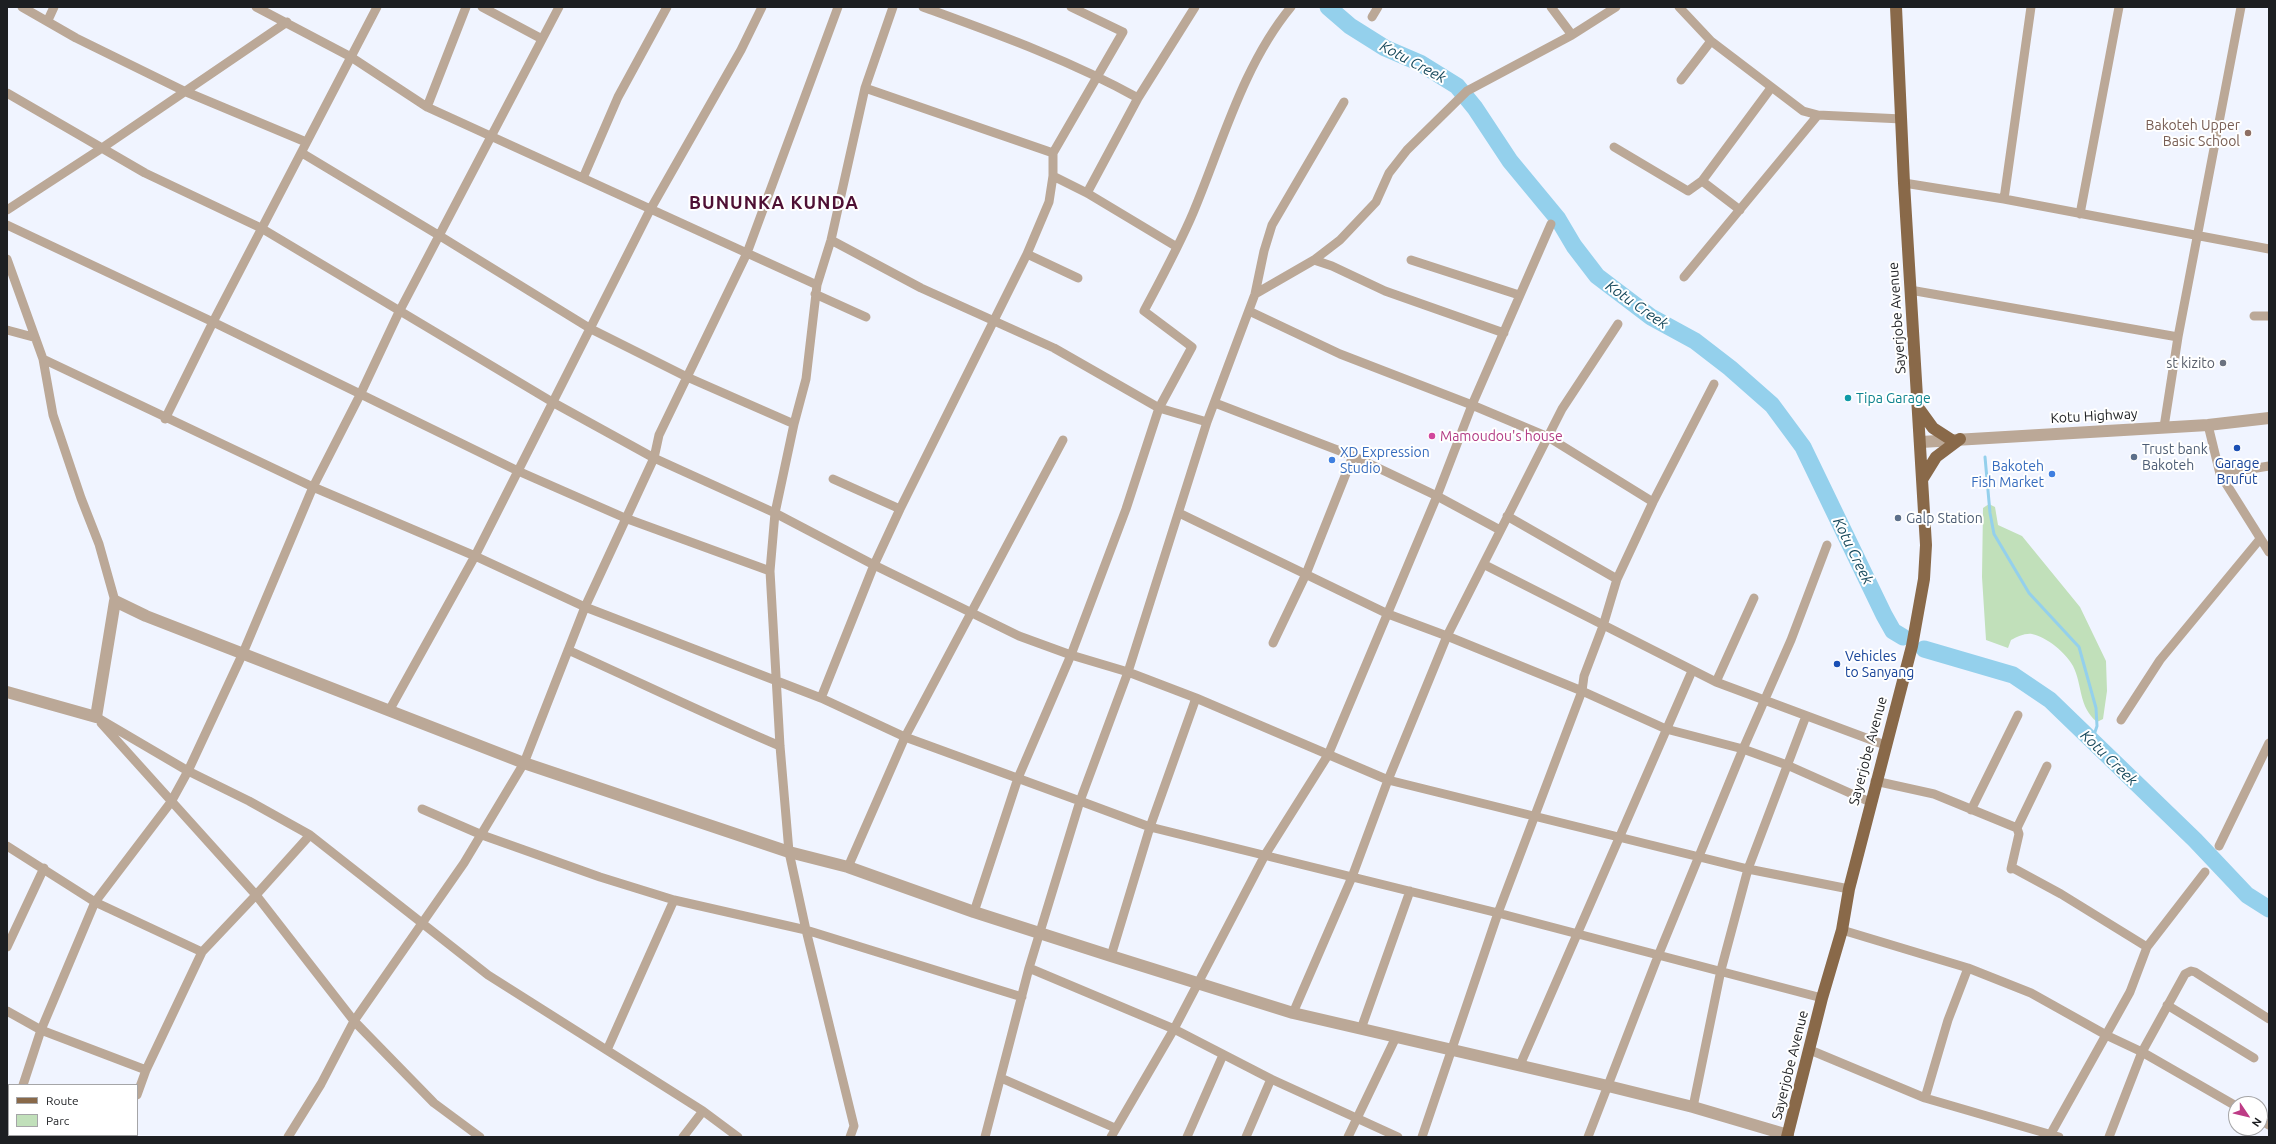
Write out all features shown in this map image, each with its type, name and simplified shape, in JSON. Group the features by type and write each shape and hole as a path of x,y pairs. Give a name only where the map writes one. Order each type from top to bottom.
{"main road":[{"name":"Sayerjobe Avenue","path":"1791,1136 1822,998 1842,930 1848,890 1875,781 1912,646 1924,579 1926,525 1910,290 1896,7"},
{"path":"1919,409 1933,428 1955,439 1936,457 1923,478"}],"street":[{"path":"22,7 48,20 76,38 184,91 306,142"},
{"path":"48,20 54,7"},
{"path":"256,7 351,56 427,107 650,210 747,252 866,317"},
{"path":"164,419 261,228 302,153 306,142 377,7"},
{"path":"427,107 466,7"},
{"path":"482,7 542,39"},
{"path":"23,1084 41,1030 95,902 171,802 188,771 243,653 313,488 360,395 399,312 492,138 559,7"},
{"path":"583,178 618,97 667,7"},
{"path":"390,709 475,556 591,330 650,210 741,50 762,7"},
{"path":"288,1137 321,1084 354,1021 424,924 482,835 524,763 585,607 654,458 659,434 747,252 838,7"},
{"path":"850,1137 854,1126 806,930 789,852 780,746 770,571 775,513 794,424 806,379 816,290 830,240 866,88 893,7"},
{"path":"924,7 1020,42 1099,76 1138,98"},
{"path":"821,698 874,565 900,509 1027,254 1049,202 1053,176 1053,153 1099,76 1123,32 1071,7"},
{"path":"1087,193 1138,98 1195,7"},
{"path":"974,912 1018,778 1071,655 1126,510 1159,408 1192,347 1144,311 1177,247 1263,47 1273,28 1291,7"},
{"path":"1372,17 1378,7"},
{"path":"1551,7 1572,35"},
{"path":"1255,294 1314,260 1340,240 1367,213 1379,198 1396,163 1463,94 1572,35 1616,7"},
{"path":"1679,7 1711,42 1803,111 1818,115 1902,119"},
{"path":"2004,199 2031,7"},
{"path":"2080,214 2119,7"},
{"path":"2164,427 2178,337 2240,8 2230,7"},
{"path":"7,210 102,148 287,22"},
{"path":"1681,80 1711,42"},
{"path":"866,88 1053,153"},
{"path":"1614,147 1688,191 1702,181 1771,88"},
{"path":"7,93 145,173 261,228 399,312 554,403 654,458 775,513 874,565 1019,636 1071,655 1128,672 1196,698 1328,756 1388,780 1748,869 1848,890"},
{"path":"985,1137 1029,968 1080,802 1128,672 1207,422 1255,294 1264,250 1272,225 1344,102"},
{"path":"1684,277 1818,115"},
{"path":"302,153 440,236 591,330 687,378 794,424"},
{"path":"1053,176 1087,193 1177,247"},
{"path":"1702,181 1740,210"},
{"path":"1904,183 2004,199 2198,237 2269,249"},
{"path":"1111,1137 1174,1029 1265,854 1328,756 1437,496 1472,405 1550,224"},
{"path":"7,225 213,322 518,471 625,518 770,571"},
{"path":"830,240 921,288 1054,348 1159,408 1207,422"},
{"path":"1027,254 1078,278"},
{"path":"7,259 33,337 43,359 54,415 81,498 99,544 115,601 96,717"},
{"path":"1314,260 1332,266 1385,292 1504,333"},
{"path":"1411,260 1519,295"},
{"path":"1910,290 2178,337"},
{"path":"1248,311 1340,354 1472,405 1548,437 1653,502"},
{"path":"2254,316 2269,316"},
{"path":"1293,1013 1352,877 1388,780 1447,636 1485,565 1500,530 1562,409 1618,324"},
{"path":"7,330 33,337"},
{"path":"43,359 164,419 313,488 475,556 585,607 821,698 905,737 1080,802 1150,827 1265,854 1498,913 1658,956 1721,970 1822,998"},
{"path":"1422,1137 1453,1050 1498,913 1582,691 1584,676 1591,654 1603,626 1617,579 1653,502 1714,384"},
{"path":"1215,403 1353,456 1437,496 1500,530"},
{"name":"Kotu Highway","path":"1921,442 2208,425 2269,418"},
{"path":"2208,425 2220,474 2269,552"},
{"path":"848,867 905,737 1063,440"},
{"path":"1273,643 1306,574 1353,456"},
{"path":"2220,474 2269,466"},
{"path":"832,479 900,509"},
{"path":"1179,513 1388,614 1447,636 1582,691 1666,729 1743,749 1787,765 1870,802"},
{"path":"1507,516 1617,579"},
{"path":"2121,720 2160,660 2260,539"},
{"path":"1588,1137 1658,956 1700,857 1743,749 1791,640 1827,545"},
{"path":"1485,565 1692,672 1764,701 1885,745"},
{"path":"1716,682 1754,598"},
{"path":"115,601 146,616 390,709 524,763 789,852 848,867 1040,934 1198,982 1293,1013 1608,1086 1693,1107 1791,1136"},
{"path":"568,650 652,687 719,720 780,746"},
{"path":"1520,1065 1621,838 1666,729 1692,672"},
{"path":"7,692 96,717 188,771 249,801 310,835 488,975 703,1111 738,1137"},
{"path":"1111,956 1150,827 1196,698"},
{"path":"1971,810 2018,715"},
{"path":"1693,1107 1721,970 1748,869 1806,716"},
{"path":"96,717 256,896 354,1021 434,1103 480,1137"},
{"path":"2218,846 2269,743"},
{"path":"2017,828 2047,766"},
{"path":"1875,781 1934,794 2017,828 2020,834 2011,869 2013,868 2061,894 2147,947"},
{"path":"422,809 482,835 600,877 674,900 806,930 1022,997"},
{"path":"138,1092 146,1070 202,952 256,896 310,835"},
{"path":"7,846 44,868 95,902 202,952"},
{"path":"7,947 44,868"},
{"path":"1810,1050 1925,1098 2053,1136 2108,1036 2130,992 2147,947 2205,872"},
{"path":"1361,1029 1410,891"},
{"path":"607,1050 674,900"},
{"path":"1842,930 1968,968 2030,993 2108,1036 2142,1052 2228,1101"},
{"path":"1029,968 1174,1029 1271,1079 1398,1137"},
{"path":"1925,1098 1948,1020 1968,968"},
{"path":"2109,1137 2142,1052 2185,974 2191,971 2269,1019"},
{"path":"2167,1005 2254,1058"},
{"path":"7,1011 41,1030 146,1070"},
{"path":"1348,1137 1396,1037"},
{"path":"1187,1137 1223,1055"},
{"path":"1001,1078 1116,1128"},
{"path":"1246,1137 1271,1079"},
{"path":"683,1137 703,1111"},
{"path":"7,1136 8,1128"}],"green space":[{"path":"1989,504 1995,507 1998,525 2022,536 2080,607 2106,661 2107,691 2103,719 2097,722 2091,716 2084,703 2073,666 2056,646 2044,638 2032,634 2011,640 2008,648 1986,640 1982,577 1983,508"}],"waterway":[{"name":"Kotu Creek","path":"1328,7 1350,26 1385,48 1420,63 1457,86 1475,108 1510,161 1558,219 1574,246 1597,276 1651,317 1695,341 1730,368 1772,405 1803,447 1884,615 1893,631 1903,637"},
{"path":"1985,457 1990,513 1994,534 2029,593 2079,647 2096,708 2097,726 2092,741"},
{"name":"Kotu Creek","path":"1924,649 2013,675 2050,700 2195,840 2247,895 2269,909"}],"place":[{"name":"Bakoteh Upper Basic School","path":"2248,133"},
{"name":"st kizito","path":"2223,363"},
{"name":"Tipa Garage","path":"1848,398"},
{"name":"Mamoudou's house","path":"1432,436"},
{"name":"Garage Brufut","path":"2237,448"},
{"name":"Trust bank Bakoteh","path":"2134,457"},
{"name":"XD Expression Studio","path":"1332,460"},
{"name":"Bakoteh Fish Market","path":"2052,474"},
{"name":"Galp Station","path":"1898,518"},
{"name":"Vehicles to Sanyang","path":"1837,664"}],"district":[{"name":"BUNUNKA KUNDA","path":"774,203"}]}
